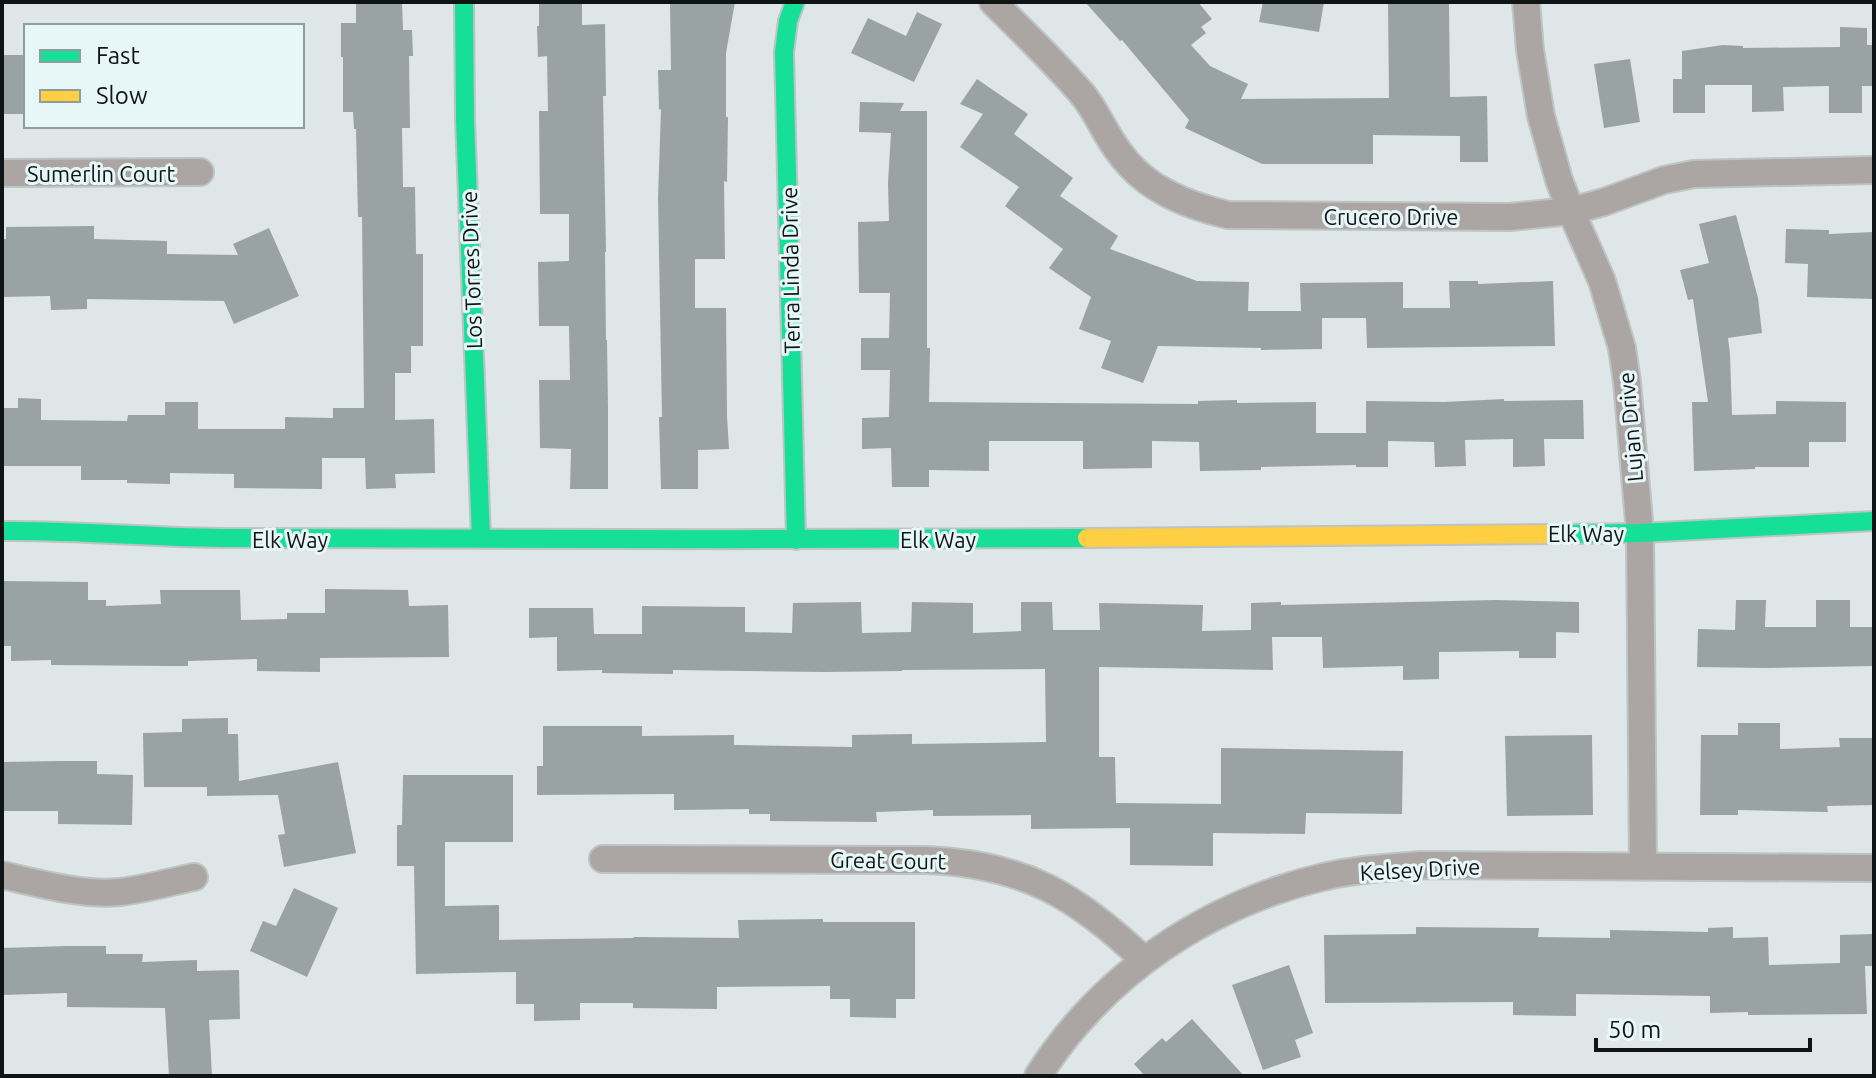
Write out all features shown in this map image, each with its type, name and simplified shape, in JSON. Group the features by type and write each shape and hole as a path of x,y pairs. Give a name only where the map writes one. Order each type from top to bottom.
{"street":[{"name":"Los Torres Drive","path":"464,2 465,119 481,538"},
{"name":"Terra Linda Drive","path":"795,2 788,21 784,52 796,540"},
{"name":"Crucero Drive","path":"993,2 1086,99 1119,153 1141,176 1168,195 1198,208 1228,215 1510,217 1571,211 1664,180 1694,174 1874,170"},
{"name":"Lujan Drive","path":"1526,2 1541,116 1559,180 1602,281 1622,348 1627,382 1640,533 1643,867"},
{"name":"Sumerlin Court","path":"2,173 200,172"},
{"name":"Elk Way","path":"2,531 55,530 169,538 796,540 1640,533 1874,521"},
{"name":"Great Court","path":"603,859 927,860 981,865 1025,877 1056,891 1113,930 1144,960"},
{"name":"Kelsey Drive","path":"1038,1076 1071,1029 1094,1003 1144,960 1200,923 1260,896 1323,877 1355,870 1421,865 1874,868"},
{"path":"2,875 82,891 118,892 194,877"}],"building":[{"path":"356,2 402,2 403,30 412,30 413,56 409,56 410,128 402,128 403,187 415,187 416,254 423,254 423,346 411,346 411,373 395,373 395,420 434,419 435,473 395,474 396,488 366,489 365,458 322,458 322,489 234,488 234,474 170,473 170,484 127,483 127,480 81,480 81,466 2,466 2,408 18,408 18,398 41,399 41,420 127,421 128,415 165,415 165,402 198,402 198,429 285,429 285,417 333,418 333,408 364,408 362,217 358,217 356,129 353,112 343,112 341,57 341,23 356,23"},
{"path":"539,2 582,2 582,25 605,24 606,96 603,96 608,489 570,489 571,449 540,448 539,380 570,380 569,326 539,326 538,262 569,261 569,214 540,214 539,111 548,111 547,56 538,57"},
{"path":"670,2 735,2 726,53 725,259 695,259 695,308 726,308 729,449 698,450 698,489 661,489 658,198 661,109 658,70 671,70"},
{"path":"1085,2 1198,2 1212,19 1201,27 1206,33 1191,45 1210,66 1248,84 1241,99 1389,98 1388,4 1449,3 1450,97 1487,96 1488,162 1460,162 1460,136 1373,135 1373,164 1262,164 1185,128 1189,120 1122,40"},
{"path":"1263,2 1324,2 1319,32 1259,22"},
{"path":"917,12 942,24 914,82 851,53 868,18 906,36"},
{"path":"1840,27 1867,28 1867,45 1874,45 1874,86 1862,86 1862,113 1829,113 1829,86 1783,87 1784,111 1752,112 1752,85 1705,85 1705,113 1673,113 1673,79 1682,79 1682,51 1723,45 1743,48 1840,47"},
{"path":"2,55 24,55 24,114 2,114"},
{"path":"1630,59 1640,122 1604,128 1594,64"},
{"path":"977,79 1028,114 1014,134 1073,178 1060,196 1118,236 1110,249 1197,281 1249,282 1248,311 1301,311 1300,283 1403,282 1403,308 1450,308 1449,281 1478,281 1478,284 1553,281 1555,346 1367,348 1366,318 1322,318 1322,349 1158,346 1143,383 1101,368 1111,341 1079,329 1091,297 1049,268 1063,249 1005,206 1019,187 960,147 983,114 960,104"},
{"path":"860,102 904,103 900,111 927,111 929,402 1316,402 1316,433 1366,433 1366,401 1583,400 1584,439 1544,439 1545,466 1513,467 1513,439 1465,440 1466,466 1435,467 1434,442 1388,441 1388,467 1261,467 1261,470 1200,471 1199,442 1152,441 1152,468 1083,469 1083,441 989,441 989,471 929,470 929,487 892,487 891,448 862,449 862,418 889,417 890,370 861,370 861,338 889,338 890,293 859,293 858,222 889,221 891,133 859,132"},
{"path":"1736,215 1758,298 1762,333 1728,338 1732,415 1776,414 1776,401 1846,402 1846,442 1809,442 1809,467 1694,471 1692,402 1708,402 1693,299 1688,300 1680,270 1709,263 1699,224"},
{"path":"94,226 94,239 167,241 167,254 238,255 233,244 269,228 299,296 234,324 224,301 87,299 87,309 51,310 50,296 2,297 2,239 6,239 6,227"},
{"path":"1786,229 1829,230 1829,234 1874,232 1874,299 1807,297 1808,264 1785,263"},
{"path":"2,581 88,582 88,600 106,600 106,606 161,604 160,590 240,590 241,620 287,619 287,613 325,613 325,589 408,590 409,606 448,605 449,657 320,658 320,672 257,671 257,659 188,661 188,666 51,665 51,660 11,661 11,646 2,646"},
{"path":"1736,600 1766,600 1765,627 1816,627 1816,600 1850,600 1850,627 1874,627 1874,666 1697,667 1698,629 1735,630"},
{"path":"861,602 862,633 911,632 912,602 973,603 973,633 1021,631 1021,602 1052,602 1053,630 1100,630 1099,603 1203,605 1202,631 1251,630 1251,603 1579,602 1579,633 1556,632 1556,658 1519,658 1519,651 1439,652 1439,679 1403,680 1403,666 1323,668 1322,637 1272,637 1273,670 1099,667 1099,757 1115,757 1116,803 1221,804 1221,748 1403,751 1402,814 1306,813 1305,834 1213,833 1213,866 1130,865 1130,828 1031,829 1031,815 933,816 933,810 876,812 877,822 770,821 770,814 749,814 749,809 674,810 674,794 537,795 537,766 543,766 543,726 642,726 642,736 734,735 734,745 852,747 852,735 912,734 912,744 1046,742 1045,669 825,672 673,670 673,674 557,671 557,637 529,638 529,608 593,608 594,634 642,634 642,606 745,607 745,632 792,633 793,603"},
{"path":"228,718 228,734 238,734 239,781 338,762 356,853 284,867 278,835 285,834 278,795 207,796 207,787 144,787 143,733 182,732 182,719"},
{"path":"1738,723 1780,723 1780,749 1840,747 1839,738 1874,738 1874,805 1827,806 1828,812 1738,810 1738,815 1700,815 1701,735 1738,735"},
{"path":"1592,735 1593,815 1507,816 1505,736"},
{"path":"97,761 97,774 133,775 132,825 58,824 58,811 2,811 2,762"},
{"path":"403,775 513,775 513,842 445,842 445,906 499,905 499,940 739,938 738,920 915,922 915,999 896,999 896,1018 850,1017 850,999 830,999 830,986 717,987 717,1009 633,1008 633,1003 580,1003 580,1020 534,1021 534,1004 516,1004 516,972 416,974 414,866 397,866 397,825 402,825"},
{"path":"294,888 338,908 307,977 250,951 263,921 276,926"},
{"path":"1416,927 1539,928 1538,937 1610,938 1610,930 1708,932 1708,928 1733,927 1733,938 1768,937 1769,965 1840,963 1840,935 1873,934 1873,966 1865,966 1867,1014 1710,1013 1710,996 1576,994 1576,1016 1513,1015 1513,1002 1325,1003 1324,935 1416,934"},
{"path":"106,946 106,954 143,954 142,962 197,960 197,971 239,970 240,1019 209,1020 212,1076 169,1076 165,1008 67,1007 67,993 2,995 2,948"},
{"path":"1289,965 1313,1033 1295,1040 1301,1057 1263,1070 1232,985"},
{"path":"1192,1019 1244,1076 1145,1076 1134,1064 1162,1038 1166,1042"}],"traffic: fast":[{"path":"464,2 465,119 481,538"},
{"path":"795,2 788,21 784,52 796,540"},
{"path":"1566,534 1874,521"},
{"path":"2,531 232,538 1087,538"}],"traffic: slow":[{"path":"1087,538 1566,534"}]}
